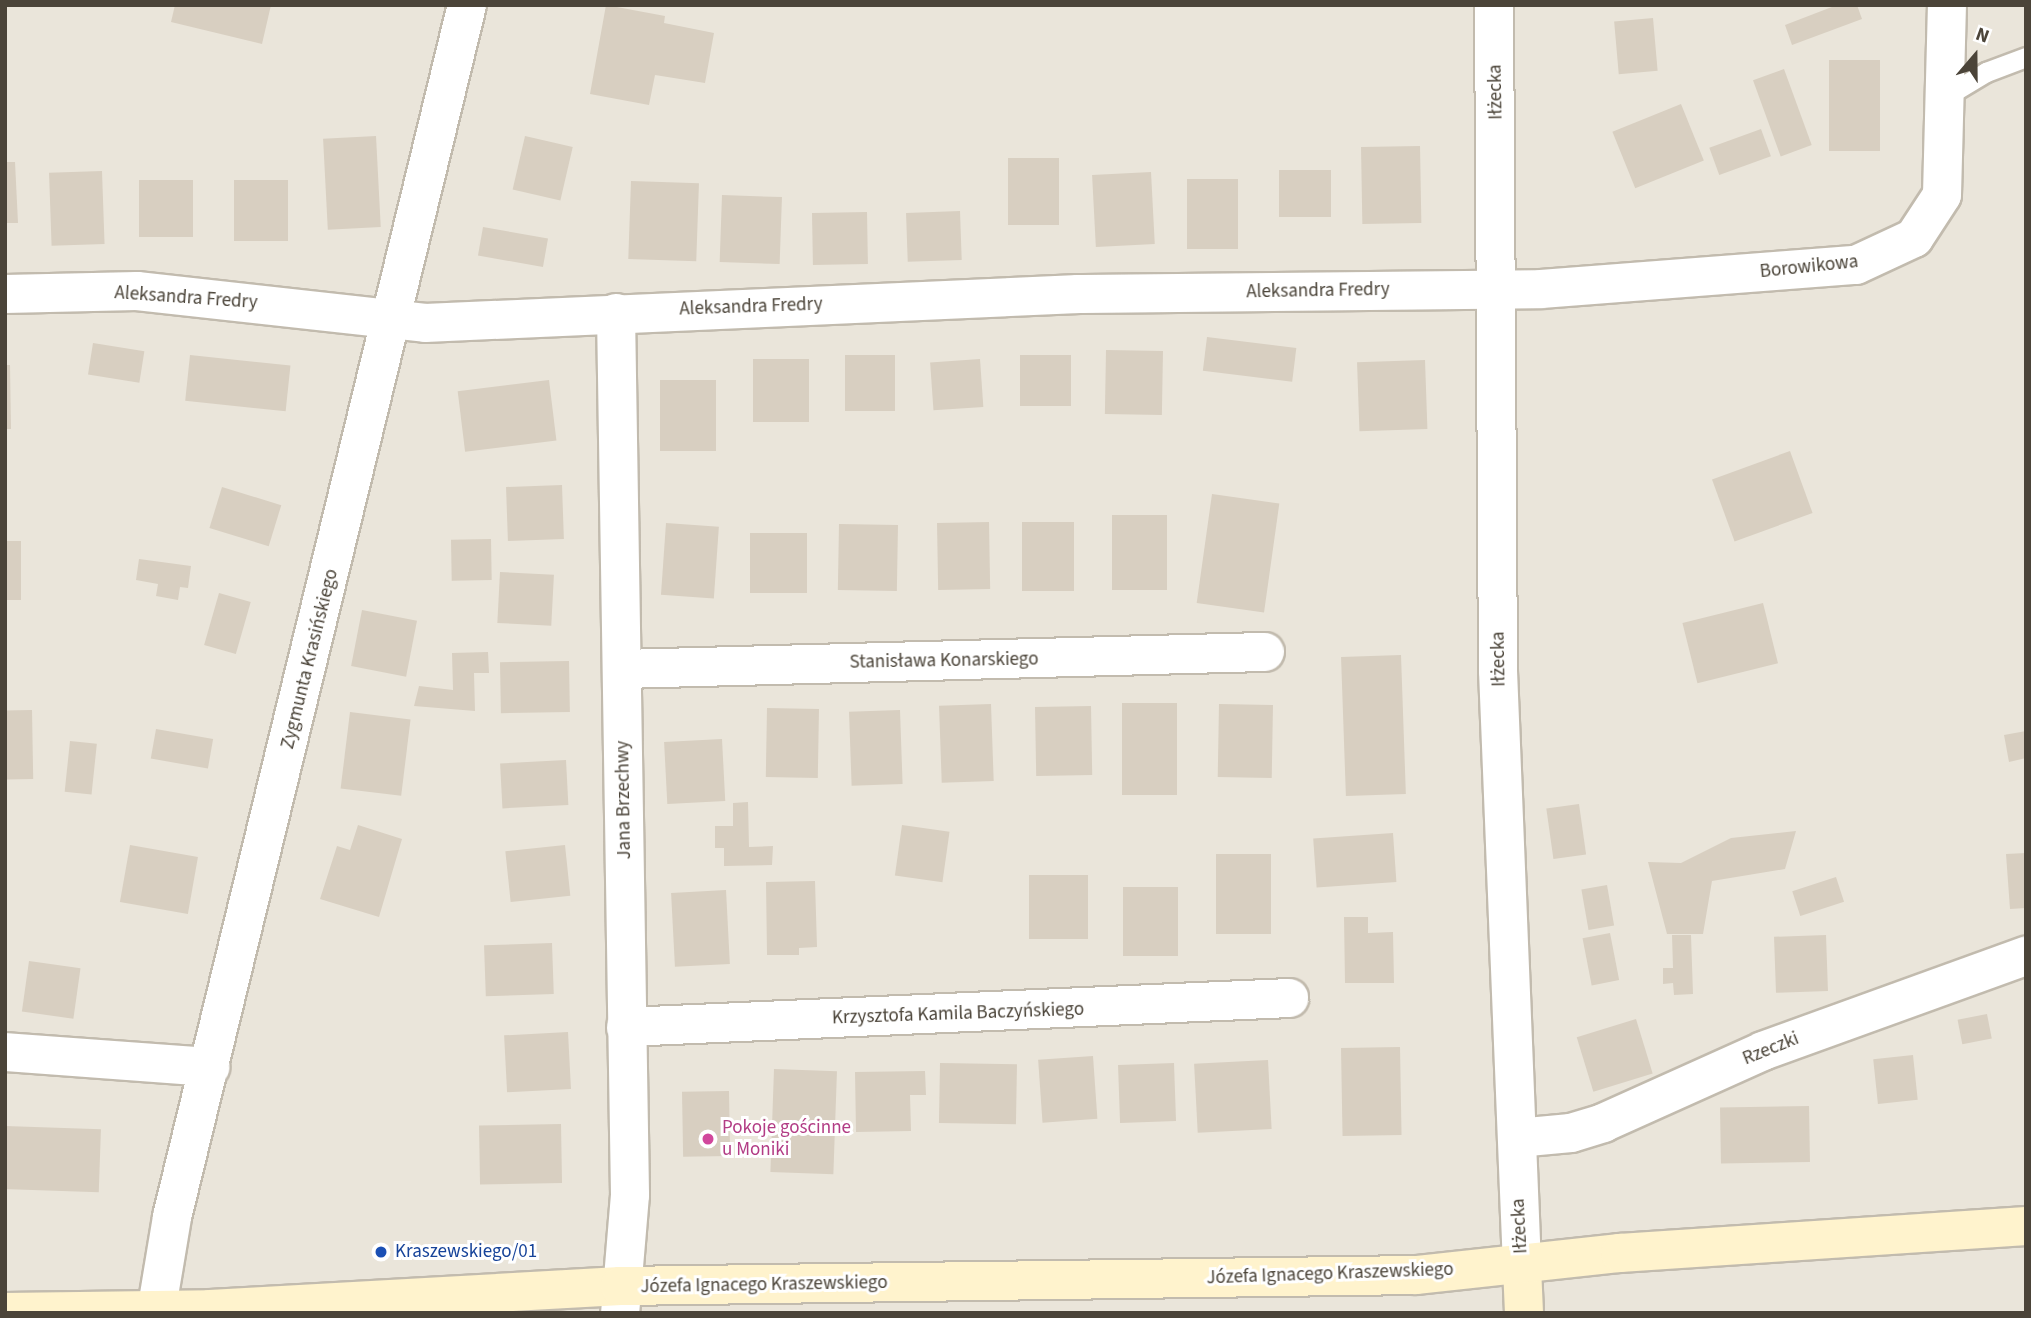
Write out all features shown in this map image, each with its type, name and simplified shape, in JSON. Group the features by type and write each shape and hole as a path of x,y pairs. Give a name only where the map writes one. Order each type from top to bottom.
{"main road":[{"path":"1522,1267 1620,1253 2026,1226"},
{"name":"Józefa Ignacego Kraszewskiego","path":"5,1312 157,1311 620,1299 1416,1275 1522,1267"},
{"name":"Iłżecka","path":"1522,1267 1524,1313"}],"street":[{"name":"Zygmunta Krasińskiego","path":"157,1311 172,1217 393,320 467,5"},
{"name":"Iłżecka","path":"1494,5 1499,289 1498,671 1522,1267"},
{"name":"Borowikowa","path":"1499,289 1856,265 1891,252 1914,238 1942,195 1947,5"},
{"name":"Aleksandra Fredry","path":"5,294 137,291 393,320 1078,294 1499,289"},
{"name":"Jana Brzechwy","path":"616,313 630,1195 620,1299"},
{"name":"Stanisława Konarskiego","path":"623,669 1265,652"},
{"name":"Rzeczki","path":"1517,1138 1572,1133 1604,1123 1763,1051 2026,956"},
{"name":"Krzysztofa Kamila Baczyńskiego","path":"626,1027 1289,998"},
{"path":"5,1052 210,1067"}],"lane":[{"path":"1945,96 1986,72 2026,57"}],"shaded area":[{"path":"5,5 2026,5 2026,1313 5,1313"}],"building":[{"path":"175,5 271,5 262,44 171,22"},
{"path":"606,5 665,16 664,23 714,33 705,83 655,75 649,105 590,94"},
{"path":"1837,5 1857,5 1862,19 1792,45 1785,25"},
{"path":"1653,18 1658,71 1619,74 1614,21"},
{"path":"1829,60 1880,60 1880,151 1829,151"},
{"path":"1784,69 1812,145 1781,156 1753,80"},
{"path":"1681,104 1704,161 1635,188 1612,132"},
{"path":"1761,129 1771,156 1719,175 1709,148"},
{"path":"376,136 381,227 328,230 323,139"},
{"path":"525,136 573,147 560,201 513,190"},
{"path":"1420,146 1421,223 1362,224 1361,147"},
{"path":"1008,158 1059,158 1059,225 1008,225"},
{"path":"5,162 15,162 18,223 5,223"},
{"path":"1279,170 1331,170 1331,217 1279,217"},
{"path":"102,171 105,244 52,246 49,173"},
{"path":"1151,172 1155,244 1096,247 1092,175"},
{"path":"1187,179 1238,179 1238,249 1187,249"},
{"path":"139,180 193,180 193,237 139,237"},
{"path":"234,180 288,180 288,241 234,241"},
{"path":"631,181 699,183 696,261 628,259"},
{"path":"722,195 782,197 780,264 720,262"},
{"path":"960,211 962,260 908,262 906,213"},
{"path":"867,212 868,264 813,265 812,213"},
{"path":"483,227 548,238 543,267 478,256"},
{"path":"1207,337 1296,348 1292,382 1203,371"},
{"path":"93,343 144,351 139,383 88,375"},
{"path":"1106,350 1163,351 1162,415 1105,414"},
{"path":"190,355 290,366 286,411 185,401"},
{"path":"845,355 895,355 895,411 845,411"},
{"path":"1020,355 1071,355 1071,406 1020,406"},
{"path":"753,359 809,359 809,422 753,422"},
{"path":"980,359 983,407 933,410 930,362"},
{"path":"1425,360 1427,429 1359,431 1357,362"},
{"path":"5,365 10,365 11,429 5,429"},
{"path":"549,380 556,441 465,452 458,391"},
{"path":"660,380 716,380 716,451 660,451"},
{"path":"1790,451 1813,513 1735,541 1712,479"},
{"path":"562,485 564,539 508,541 506,487"},
{"path":"222,487 281,505 269,546 209,528"},
{"path":"1212,494 1279,503 1264,612 1197,603"},
{"path":"1112,515 1167,515 1167,590 1112,590"},
{"path":"989,522 990,589 938,590 937,523"},
{"path":"1022,522 1074,522 1074,591 1022,591"},
{"path":"666,523 719,527 714,599 661,595"},
{"path":"839,524 898,525 897,591 838,590"},
{"path":"750,533 807,533 807,593 750,593"},
{"path":"491,539 492,580 452,581 451,540"},
{"path":"5,541 21,541 21,600 5,600"},
{"path":"139,559 191,566 188,588 180,587 178,600 156,596 158,584 136,580"},
{"path":"500,572 554,575 551,626 497,623"},
{"path":"219,593 251,602 236,654 204,645"},
{"path":"1763,603 1778,663 1697,683 1682,623"},
{"path":"362,610 417,621 406,677 351,666"},
{"path":"488,652 489,673 474,673 475,711 414,706 419,686 453,690 452,653"},
{"path":"1401,655 1406,794 1346,796 1341,657"},
{"path":"569,661 570,712 501,713 500,662"},
{"path":"1122,703 1177,703 1177,795 1122,795"},
{"path":"991,704 994,781 942,783 939,706"},
{"path":"1219,704 1273,705 1272,778 1218,777"},
{"path":"1091,706 1092,775 1036,776 1035,707"},
{"path":"767,708 819,709 818,778 766,777"},
{"path":"5,710 32,710 33,779 6,779"},
{"path":"900,710 903,784 852,786 849,712"},
{"path":"350,712 411,719 401,796 341,788"},
{"path":"156,729 213,739 208,769 151,759"},
{"path":"2026,731 2026,758 2009,762 2004,735"},
{"path":"722,739 725,801 667,804 664,742"},
{"path":"70,741 97,744 92,795 65,792"},
{"path":"566,760 568,805 502,808 500,763"},
{"path":"748,802 749,847 773,846 772,865 724,866 724,848 715,848 715,826 733,826 733,803"},
{"path":"1579,804 1586,855 1553,859 1546,809"},
{"path":"358,825 402,839 379,917 320,899 337,846 350,850"},
{"path":"902,825 950,832 942,882 895,876"},
{"path":"1796,831 1785,869 1712,881 1703,934 1667,934 1648,862 1681,863 1731,838"},
{"path":"1393,833 1396,882 1317,887 1313,839"},
{"path":"130,845 198,857 188,914 120,902"},
{"path":"565,845 570,896 511,902 505,851"},
{"path":"2026,853 2026,908 2010,909 2006,854"},
{"path":"1216,854 1271,854 1271,934 1216,934"},
{"path":"1029,875 1088,875 1088,939 1029,939"},
{"path":"1836,877 1844,902 1800,916 1792,891"},
{"path":"815,881 817,947 799,948 799,955 767,955 766,882"},
{"path":"1607,885 1614,925 1589,930 1581,890"},
{"path":"1123,887 1178,887 1178,956 1123,956"},
{"path":"726,890 730,964 675,967 671,893"},
{"path":"1344,917 1368,917 1368,933 1393,932 1394,983 1345,983"},
{"path":"1610,933 1619,980 1592,985 1583,938"},
{"path":"1672,935 1691,935 1693,994 1674,995 1673,983 1663,984 1663,968 1673,968"},
{"path":"1826,935 1828,991 1776,993 1774,937"},
{"path":"552,943 554,994 486,996 484,945"},
{"path":"29,961 80,968 73,1019 22,1012"},
{"path":"1987,1014 1992,1039 1962,1044 1958,1020"},
{"path":"1636,1019 1653,1074 1593,1092 1577,1037"},
{"path":"568,1032 571,1089 507,1092 504,1035"},
{"path":"1400,1047 1402,1135 1343,1136 1341,1048"},
{"path":"1913,1055 1918,1100 1878,1104 1873,1059"},
{"path":"1093,1056 1097,1119 1043,1123 1038,1060"},
{"path":"1268,1060 1272,1129 1198,1133 1194,1064"},
{"path":"940,1063 1017,1064 1016,1124 939,1123"},
{"path":"1174,1063 1176,1121 1120,1123 1118,1065"},
{"path":"774,1069 837,1071 833,1174 770,1172"},
{"path":"925,1071 926,1095 910,1095 911,1131 856,1132 855,1072"},
{"path":"729,1091 730,1156 683,1157 682,1092"},
{"path":"1809,1106 1810,1162 1721,1164 1720,1108"},
{"path":"561,1124 562,1183 480,1184 479,1125"},
{"path":"5,1126 101,1129 99,1192 5,1189"}],"place":[{"name":"Pokoje gościnne u Moniki","path":"708,1139"},
{"name":"Kraszewskiego/01","path":"381,1252"}]}
